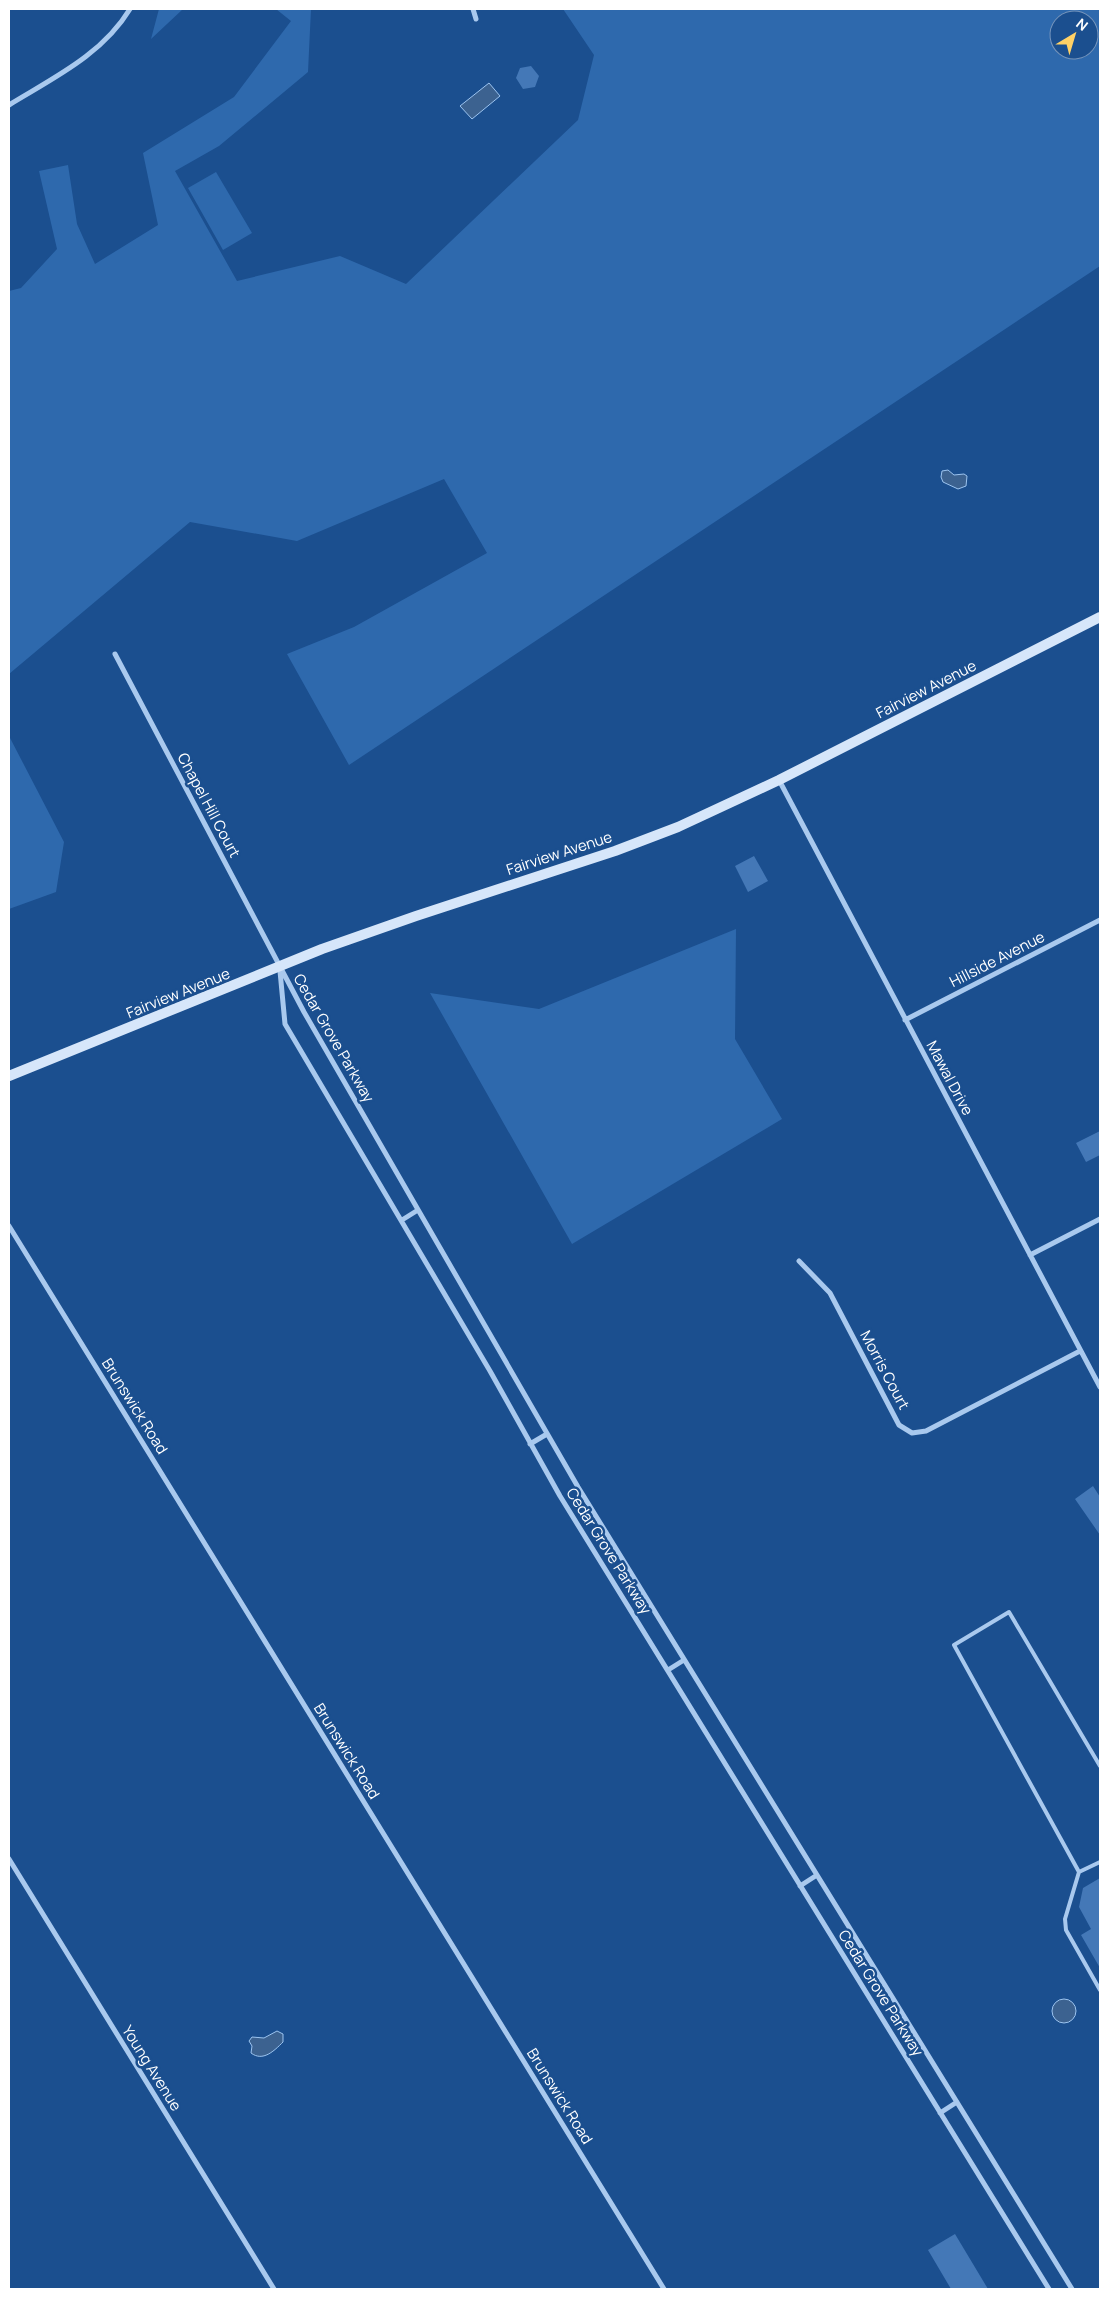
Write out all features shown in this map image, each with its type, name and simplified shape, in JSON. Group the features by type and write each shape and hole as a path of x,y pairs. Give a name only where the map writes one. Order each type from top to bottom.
{"main road":[{"name":"Fairview Avenue","path":"9,1076 280,968 322,949 406,919 615,851 678,827 779,780 1100,617"}],"street":[{"path":"9,105 96,50 120,24 130,9"},
{"path":"473,9 476,19"},
{"name":"Chapel Hill Court","path":"116,654 280,968"},
{"name":"Mawal Drive","path":"779,780 1100,1387"},
{"name":"Hillside Avenue","path":"905,1020 1100,920"},
{"name":"Cedar Grove Parkway","path":"280,968 547,1434 684,1660 1072,2289"},
{"name":"Cedar Grove Parkway","path":"280,968 286,1024 402,1220 560,1496 1049,2289"},
{"path":"402,1220 418,1210"},
{"path":"1030,1255 1100,1219"},
{"name":"Brunswick Road","path":"9,1226 664,2289"},
{"name":"Morris Court","path":"799,1261 830,1293 899,1425 912,1433 926,1431 1080,1351"},
{"path":"530,1444 547,1434"},
{"path":"668,1670 684,1660"},
{"name":"Young Avenue","path":"9,1859 274,2289"},
{"path":"800,1886 817,1875"},
{"path":"940,2113 957,2102"}],"lane":[{"path":"1100,1766 1008,1612 954,1645 1079,1872 1065,1918 1066,1930 1100,1990"},
{"path":"1079,1872 1100,1862"}],"shaded area":[{"path":"159,9 183,9 151,39"},
{"path":"276,9 311,9 308,72 219,146 175,171 237,281 340,256 406,284 578,120 594,55 563,9 1100,9 1100,266 349,765 287,654 354,627 487,553 444,479 297,541 190,522 9,674 9,291 21,288 57,249 39,171 68,165 77,224 95,264 158,225 143,153 234,97 291,21"},
{"path":"489,83 500,96 472,119 460,106"},
{"path":"216,172 252,233 223,250 188,188"},
{"path":"948,470 954,475 964,474 967,476 966,486 958,489 943,482 941,477 942,471"},
{"path":"9,736 64,842 56,892 9,909"},
{"path":"736,929 735,1039 782,1119 572,1244 430,993 539,1009"},
{"path":"1064,1999 1073,2002 1076,2011 1073,2020 1064,2023 1055,2020 1052,2011 1055,2002"},
{"path":"277,2031 283,2034 283,2042 276,2049 264,2056 251,2053 252,2046 249,2041 252,2037 264,2038"}],"building":[{"path":"531,66 539,76 535,87 523,89 516,78 520,68"},
{"path":"754,856 768,881 748,892 735,866"},
{"path":"1100,1131 1100,1155 1086,1162 1076,1143"},
{"path":"1093,1486 1100,1497 1100,1535 1075,1499"},
{"path":"1100,1878 1100,1968 1081,1935 1091,1929 1079,1907 1083,1888"},
{"path":"955,2234 988,2289 951,2289 928,2250"}]}
